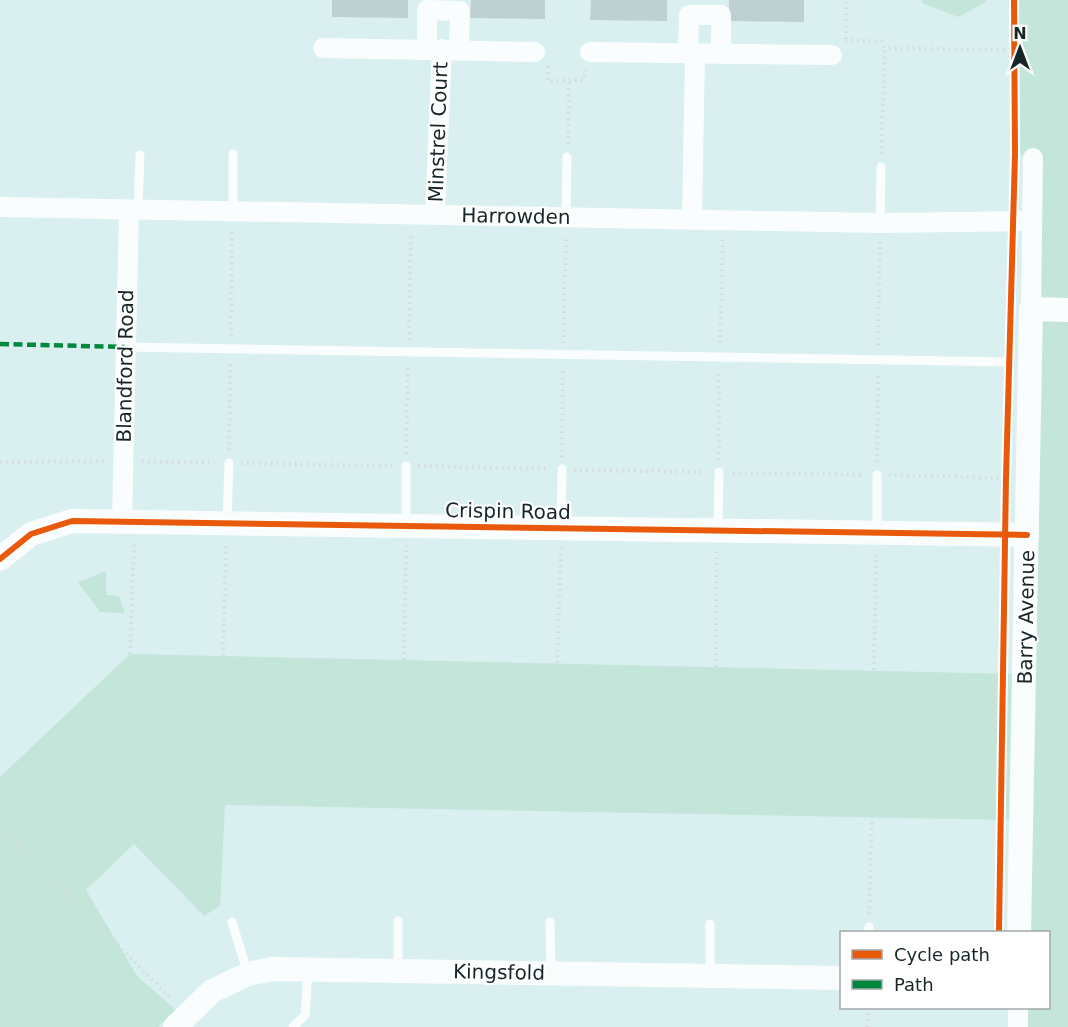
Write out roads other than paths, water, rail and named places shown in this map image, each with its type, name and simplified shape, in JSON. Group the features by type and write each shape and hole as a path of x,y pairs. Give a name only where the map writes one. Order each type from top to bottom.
{"street":[{"path":"692,220 692,54 688,15 721,15 721,54"},
{"name":"Minstrel Court","path":"323,48 535,52"},
{"name":"Minstrel Court","path":"435,214 442,49"},
{"path":"590,52 832,55"},
{"name":"Barry Avenue","path":"1019,931 1027,536 1013,474 1031,309 1033,158"},
{"name":"Harrowden","path":"0,207 880,223 1032,221"},
{"name":"Blandford Road","path":"128,522 123,461 125,347 133,210"},
{"path":"1031,309 1068,310"},
{"name":"Crispin Road","path":"4,552 31,534 72,521 1027,536"},
{"name":"Kingsfold","path":"181,1021 212,992 248,974 272,969 840,978"},
{"path":"1018,1009 1018,1027"}],"lane":[{"path":"233,154 233,212"},
{"path":"133,210 140,155"},
{"path":"566,217 567,157"},
{"path":"880,223 881,167"},
{"path":"125,347 1009,362"},
{"path":"227,524 229,463"},
{"path":"406,466 406,526"},
{"path":"561,529 562,469"},
{"path":"717,531 718,472"},
{"path":"877,475 877,533"},
{"path":"398,921 398,970"},
{"path":"232,922 248,974"},
{"path":"550,922 551,972"},
{"path":"710,924 710,975"},
{"path":"293,1027 305,1015 309,969"}]}
